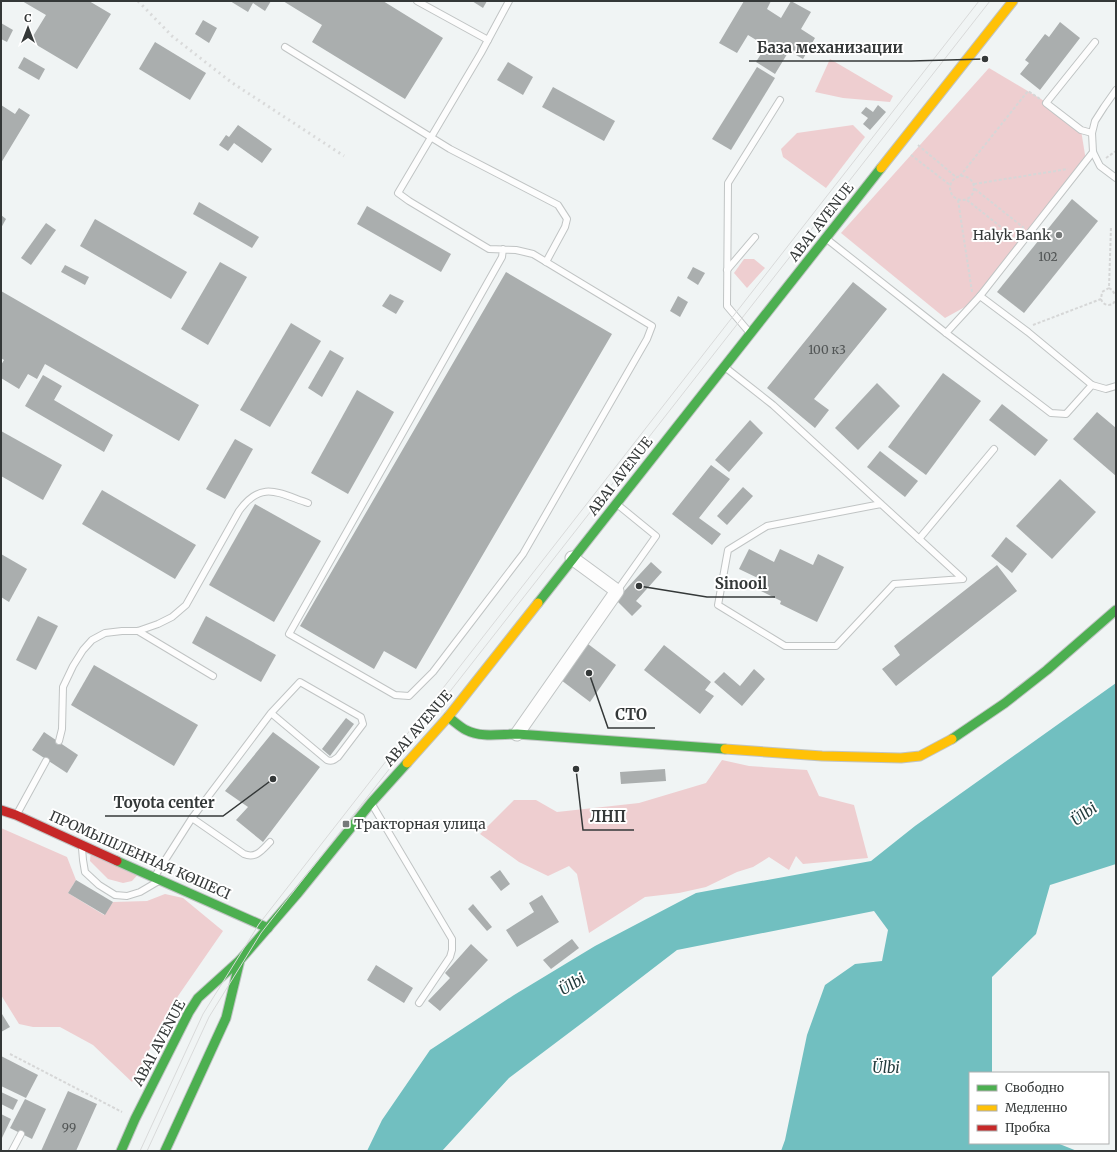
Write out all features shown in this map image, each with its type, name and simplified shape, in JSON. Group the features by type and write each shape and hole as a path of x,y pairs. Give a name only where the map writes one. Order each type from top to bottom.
{"main road":[{"name":"ABAI AVENUE","path":"121,1151 135,1119 189,1012 198,998 240,960 371,803 448,717 1013,1"},
{"path":"448,717 467,730 483,734 518,734 822,756 901,758 920,756 953,738 1005,703 1047,670 1116,610"},
{"name":"ПРОМЫШЛЕННАЯ КӨШЕСІ","path":"1,810 16,815 268,928"},
{"name":"ABAI AVENUE","path":"165,1151 226,1018 240,960"}],"street":[{"path":"518,734 617,591 572,558"}],"lane":[{"path":"417,1 488,40"},
{"path":"503,249 502,257 289,634 395,695 409,696 433,672 523,554 647,339 652,326 533,254 516,250 503,249 489,249 398,193 488,40 509,1"},
{"path":"1092,133 1081,130 1046,103 1095,42"},
{"path":"284,47 450,149 558,205 567,219 565,227 546,262"},
{"path":"1116,90 1095,121 1092,133 1093,152 1098,163 1116,178"},
{"path":"750,334 727,306 728,183 780,100"},
{"path":"946,334 980,296 1093,152"},
{"path":"727,270 755,237"},
{"path":"826,238 946,334 1051,413 1066,414 1092,385"},
{"path":"980,296 1028,332 1092,385 1106,389 1116,386"},
{"path":"724,366 773,405 963,579 894,584 836,646 785,646 718,604 728,550 767,526 881,504"},
{"path":"919,539 994,449"},
{"path":"59,741 62,730 64,687 73,666 83,650 92,640 105,633 138,631 158,624 172,617 186,605 239,512 245,503 253,496 262,492 272,491 308,503"},
{"path":"616,503 656,536 617,591"},
{"path":"138,631 213,676"},
{"path":"82,845 85,872 99,885 115,895 126,896 140,892 156,879 192,818 270,713 300,682 361,717 363,724 338,757 330,761 270,713"},
{"path":"16,815 46,761"},
{"path":"371,803 452,939 450,958 419,1003"},
{"path":"192,818 248,856 253,856 259,853 270,842"},
{"path":"12,1151 21,1134"}],"path":[{"path":"960,176 1028,91 1046,103"},
{"path":"907,135 956,177"},
{"path":"899,145 950,186"},
{"path":"1098,163 1116,151"},
{"path":"974,184 1081,167"},
{"path":"967,200 972,196 975,189 974,184 969,177 956,177 950,186 953,196 958,200 967,200 1021,243"},
{"path":"975,189 1030,233"},
{"path":"958,200 974,302"},
{"path":"1111,226 1109,288 1116,296"},
{"path":"1101,300 1102,292 1109,288"},
{"path":"1101,300 1106,305 1110,305 1115,303 1116,299"},
{"path":"1033,325 1101,300"},
{"path":"10,1054 135,1119"}],"shaded area":[{"path":"830,59 893,96 890,102 843,98 815,92"},
{"path":"989,68 1041,99 1081,130 1086,161 974,302 945,318 841,233"},
{"path":"853,125 865,137 826,188 783,157 781,149 797,133"},
{"path":"744,259 754,259 765,268 747,288 734,273"},
{"path":"722,760 749,766 807,770 819,796 854,805 868,858 803,864 796,856 789,870 769,857 753,867 737,872 706,887 679,893 645,897 589,933 577,874 569,866 548,876 519,862 480,834 514,800 536,800 557,812 639,803 706,783"},
{"path":"1,828 67,857 76,880 68,893 104,915 113,902 147,901 165,894 183,898 223,931 178,996 132,1082 93,1045 60,1027 33,1027 19,1024 1,995"},
{"path":"91,849 141,871 132,881 123,883 108,879 90,861"}],"water":[{"name":"Ülbi","path":"1116,683 1116,864 1050,885 1036,934 992,977 992,1072 969,1072 969,1144 1060,1144 1077,1151 781,1151 785,1140 807,1035 825,985 855,964 882,961 888,930 874,911 677,950 509,1078 442,1151 367,1151 382,1120 430,1050 514,995 595,946 696,893 871,861 915,826"}],"building":[{"path":"22,1 89,1 111,14 77,69 30,41 46,15"},
{"path":"230,1 271,1 265,11 253,3 248,12"},
{"path":"283,1 383,1 443,38 405,99 312,42 322,25"},
{"path":"472,1 487,1 483,8"},
{"path":"744,1 771,1 767,9 781,18 791,1 811,12 801,29 815,38 803,59 789,51 775,74 756,62 766,46 748,35 737,53 719,43"},
{"path":"203,20 217,28 209,43 195,34"},
{"path":"1060,22 1080,38 1040,90 1020,74 1029,63 1025,60 1045,34 1049,37"},
{"path":"1,23 13,30 7,42 1,39"},
{"path":"155,42 206,73 190,100 139,69"},
{"path":"24,57 45,69 39,80 18,68"},
{"path":"508,62 533,77 523,95 497,80"},
{"path":"757,67 775,78 731,150 712,139"},
{"path":"553,87 615,121 604,141 542,107"},
{"path":"1,105 15,114 19,108 30,115 1,163"},
{"path":"878,105 886,112 870,130 863,124 868,118 861,113 866,107 873,112"},
{"path":"238,125 272,149 262,163 234,143 228,151 219,145 226,135 229,137"},
{"path":"1072,199 1098,221 1024,313 997,292"},
{"path":"199,202 259,237 252,248 193,214"},
{"path":"367,206 451,254 441,272 357,224"},
{"path":"1,215 6,219 1,228"},
{"path":"95,219 187,272 171,299 80,246"},
{"path":"46,223 56,230 31,265 21,258"},
{"path":"220,262 247,277 208,345 181,329"},
{"path":"65,265 89,277 85,285 61,272"},
{"path":"693,267 705,273 698,285 687,278"},
{"path":"506,272 612,334 416,669 384,651 374,669 300,626"},
{"path":"853,282 887,309 814,399 829,410 815,428 767,388"},
{"path":"1,291 199,405 179,441 45,364 37,379 28,374 19,389 1,378 1,365 4,360 1,358"},
{"path":"390,294 404,301 396,314 382,306"},
{"path":"678,296 688,302 680,317 670,311"},
{"path":"291,323 321,341 270,427 240,410"},
{"path":"330,350 344,358 322,397 308,388"},
{"path":"943,373 981,401 926,475 888,447"},
{"path":"43,375 62,386 54,400 113,435 104,452 25,406"},
{"path":"877,383 900,406 858,450 835,428"},
{"path":"357,390 394,412 348,494 311,473"},
{"path":"1002,404 1048,440 1035,456 989,420"},
{"path":"1097,412 1116,428 1116,476 1073,439"},
{"path":"750,420 763,433 729,472 715,460"},
{"path":"1,431 62,465 43,500 1,476"},
{"path":"235,439 253,449 225,499 206,489"},
{"path":"880,451 918,481 905,497 867,467"},
{"path":"711,465 730,479 699,518 721,534 712,545 672,514"},
{"path":"1060,479 1096,512 1052,559 1016,526"},
{"path":"743,487 753,496 727,525 717,516"},
{"path":"102,490 196,545 175,579 82,524"},
{"path":"255,504 321,541 274,622 209,585"},
{"path":"1006,537 1027,554 1012,573 991,556"},
{"path":"749,549 774,562 780,549 813,565 818,554 844,567 817,622 780,604 781,601 761,591 766,582 739,569"},
{"path":"1,554 27,569 9,602 1,597"},
{"path":"651,562 662,572 636,601 642,606 632,616 616,600"},
{"path":"997,565 1017,591 896,686 882,669 900,655 894,646"},
{"path":"38,616 58,626 36,670 16,660"},
{"path":"206,616 276,655 261,682 192,643"},
{"path":"588,644 616,665 590,702 561,680"},
{"path":"664,645 711,682 705,690 714,696 700,714 644,670"},
{"path":"94,665 198,725 174,766 71,705"},
{"path":"754,669 765,679 742,706 714,682 724,672 740,686"},
{"path":"346,718 354,724 330,756 322,749"},
{"path":"44,732 78,755 67,773 32,750"},
{"path":"273,732 320,767 263,842 236,820 248,807 225,791"},
{"path":"665,769 666,781 621,784 620,772"},
{"path":"500,870 510,884 501,891 490,877"},
{"path":"76,880 113,902 105,915 68,893"},
{"path":"542,895 559,922 517,947 506,930 534,912 529,903"},
{"path":"473,904 492,927 487,931 468,909"},
{"path":"572,939 579,948 551,969 543,960"},
{"path":"471,944 488,960 440,1011 428,1001 450,978 445,973"},
{"path":"376,965 413,988 404,1003 367,980"},
{"path":"2,1014 10,1027 1,1032 1,1015"},
{"path":"1,1056 38,1075 26,1098 1,1086"},
{"path":"68,1091 97,1104 76,1151 41,1151"},
{"path":"1,1092 18,1100 13,1110 1,1104"},
{"path":"25,1099 46,1109 32,1139 10,1128"},
{"path":"1,1114 11,1119 1,1140"}],"tram line":[{"path":"140,1151 203,1014 259,924 979,1"},
{"path":"147,1151 209,1017 261,933 990,1"}],"railway":[{"path":"138,1 172,36 231,82 344,156"}],"traffic: fast":[{"path":"538,603 881,168"},
{"path":"952,739 1005,703 1047,670 1116,610"},
{"path":"448,717 466,730 485,735 517,734 725,749"},
{"path":"121,1151 135,1119 189,1012 198,998 240,960 298,893 371,803 407,763"},
{"path":"117,861 268,928"},
{"path":"165,1151 226,1018 240,960"}],"traffic: slow":[{"path":"881,168 1013,1"},
{"path":"407,763 448,717 538,603"},
{"path":"725,749 822,756 901,758 920,756 952,739"}],"traffic: jam":[{"path":"1,810 16,815 117,861"}],"place":[{"name":"База механизации","path":"985,59"},
{"name":"Halyk Bank","path":"1059,235"},
{"name":"Sinooil","path":"639,586"},
{"name":"СТО","path":"589,673"},
{"name":"ЛНП","path":"576,769"},
{"name":"Toyota center","path":"273,779"},
{"name":"Тракторная улица","path":"346,824"}]}
